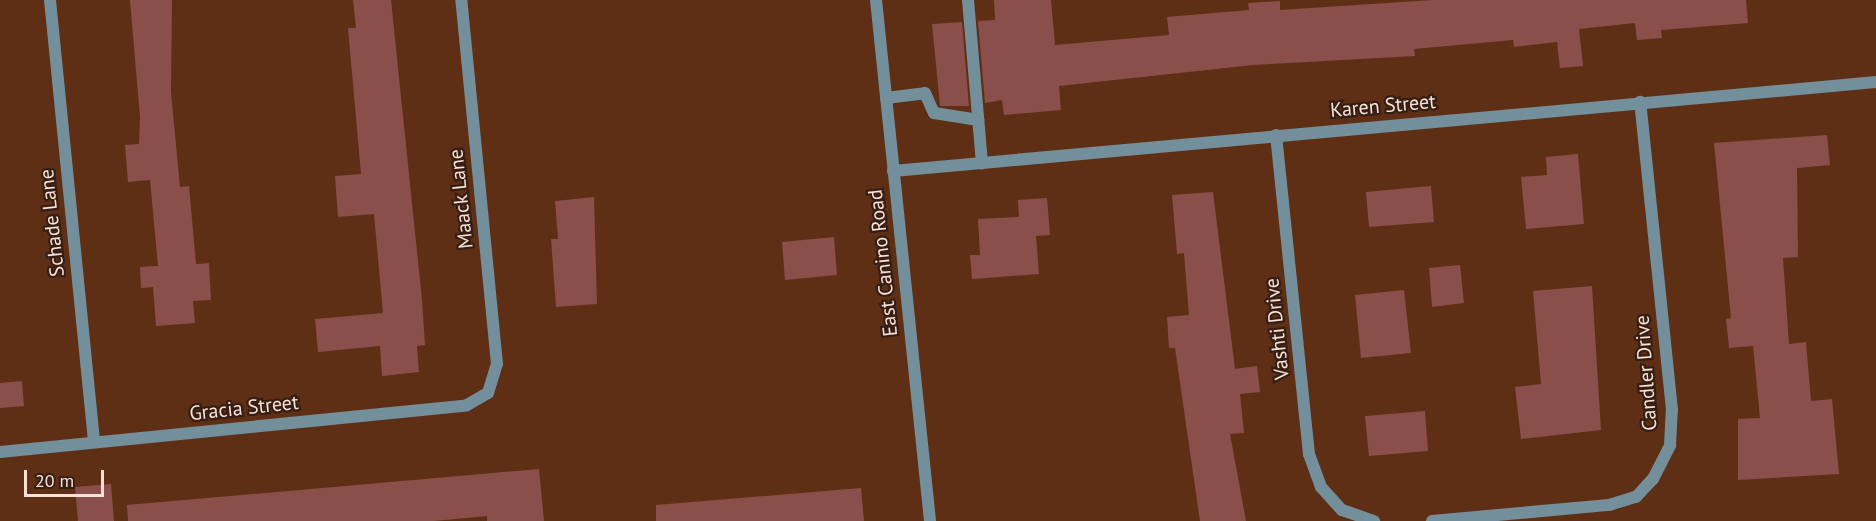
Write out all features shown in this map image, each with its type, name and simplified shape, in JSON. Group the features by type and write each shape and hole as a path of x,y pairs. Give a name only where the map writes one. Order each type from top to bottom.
{"street":[{"name":"Schade Lane","path":"50,0 94,442"},
{"name":"Maack Lane","path":"461,0 497,364 488,393"},
{"name":"East Canino Road","path":"876,0 930,521"},
{"path":"968,0 982,163"},
{"name":"Karen Street","path":"893,171 1876,82"},
{"path":"886,98 925,93 934,113 978,120"},
{"name":"Candler Drive","path":"1432,521 1609,505 1636,497 1653,479 1670,445 1672,410 1640,102"},
{"name":"Vashti Drive","path":"1276,135 1309,454 1321,487 1342,510 1374,521"},
{"name":"Gracia Street","path":"0,452 466,405 488,393"}],"building":[{"path":"130,0 172,0 171,92 180,187 189,186 196,264 209,263 211,300 193,301 195,323 156,326 153,287 141,288 140,267 158,266 150,180 128,182 125,145 139,144 140,117"},
{"path":"353,0 391,0 422,300 425,345 417,346 419,372 382,376 380,346 318,352 315,319 383,313 374,214 338,217 335,176 361,174 348,28 356,28"},
{"path":"994,0 1051,0 1055,45 1169,35 1167,17 1249,10 1248,3 1280,1 1280,10 1433,0 1746,0 1748,23 1661,30 1662,38 1637,40 1635,23 1579,29 1583,66 1560,68 1557,42 1514,47 1513,40 1414,49 1415,56 1253,65 1059,86 1061,110 1004,115 1002,100 985,103 978,21 995,20"},
{"path":"962,22 969,106 940,106 932,24"},
{"path":"1827,135 1830,165 1797,168 1798,257 1783,258 1789,344 1806,342 1811,401 1832,399 1839,474 1738,480 1738,419 1760,418 1753,346 1729,348 1726,319 1731,318 1714,143"},
{"path":"1578,154 1584,224 1526,229 1521,177 1547,175 1546,157"},
{"path":"1431,186 1434,222 1369,227 1366,192"},
{"path":"1213,192 1235,369 1257,366 1260,392 1240,394 1244,433 1230,434 1246,521 1200,521 1175,348 1169,348 1167,317 1189,315 1184,253 1177,254 1172,195"},
{"path":"594,197 597,304 556,307 551,239 558,239 555,201"},
{"path":"1047,198 1050,235 1036,236 1039,274 972,279 970,255 980,255 978,219 1019,217 1018,200"},
{"path":"834,237 837,275 785,280 782,242"},
{"path":"1460,265 1464,303 1432,307 1429,268"},
{"path":"1592,286 1601,430 1521,439 1515,387 1541,384 1533,291"},
{"path":"1404,290 1411,353 1361,358 1355,295"},
{"path":"22,381 24,406 0,408 0,383"},
{"path":"1425,411 1428,451 1369,456 1365,416"},
{"path":"539,469 544,521 487,521 487,516 434,521 128,521 127,505"},
{"path":"111,484 114,521 78,521 75,487"},
{"path":"861,488 864,521 656,521 656,505"}]}
